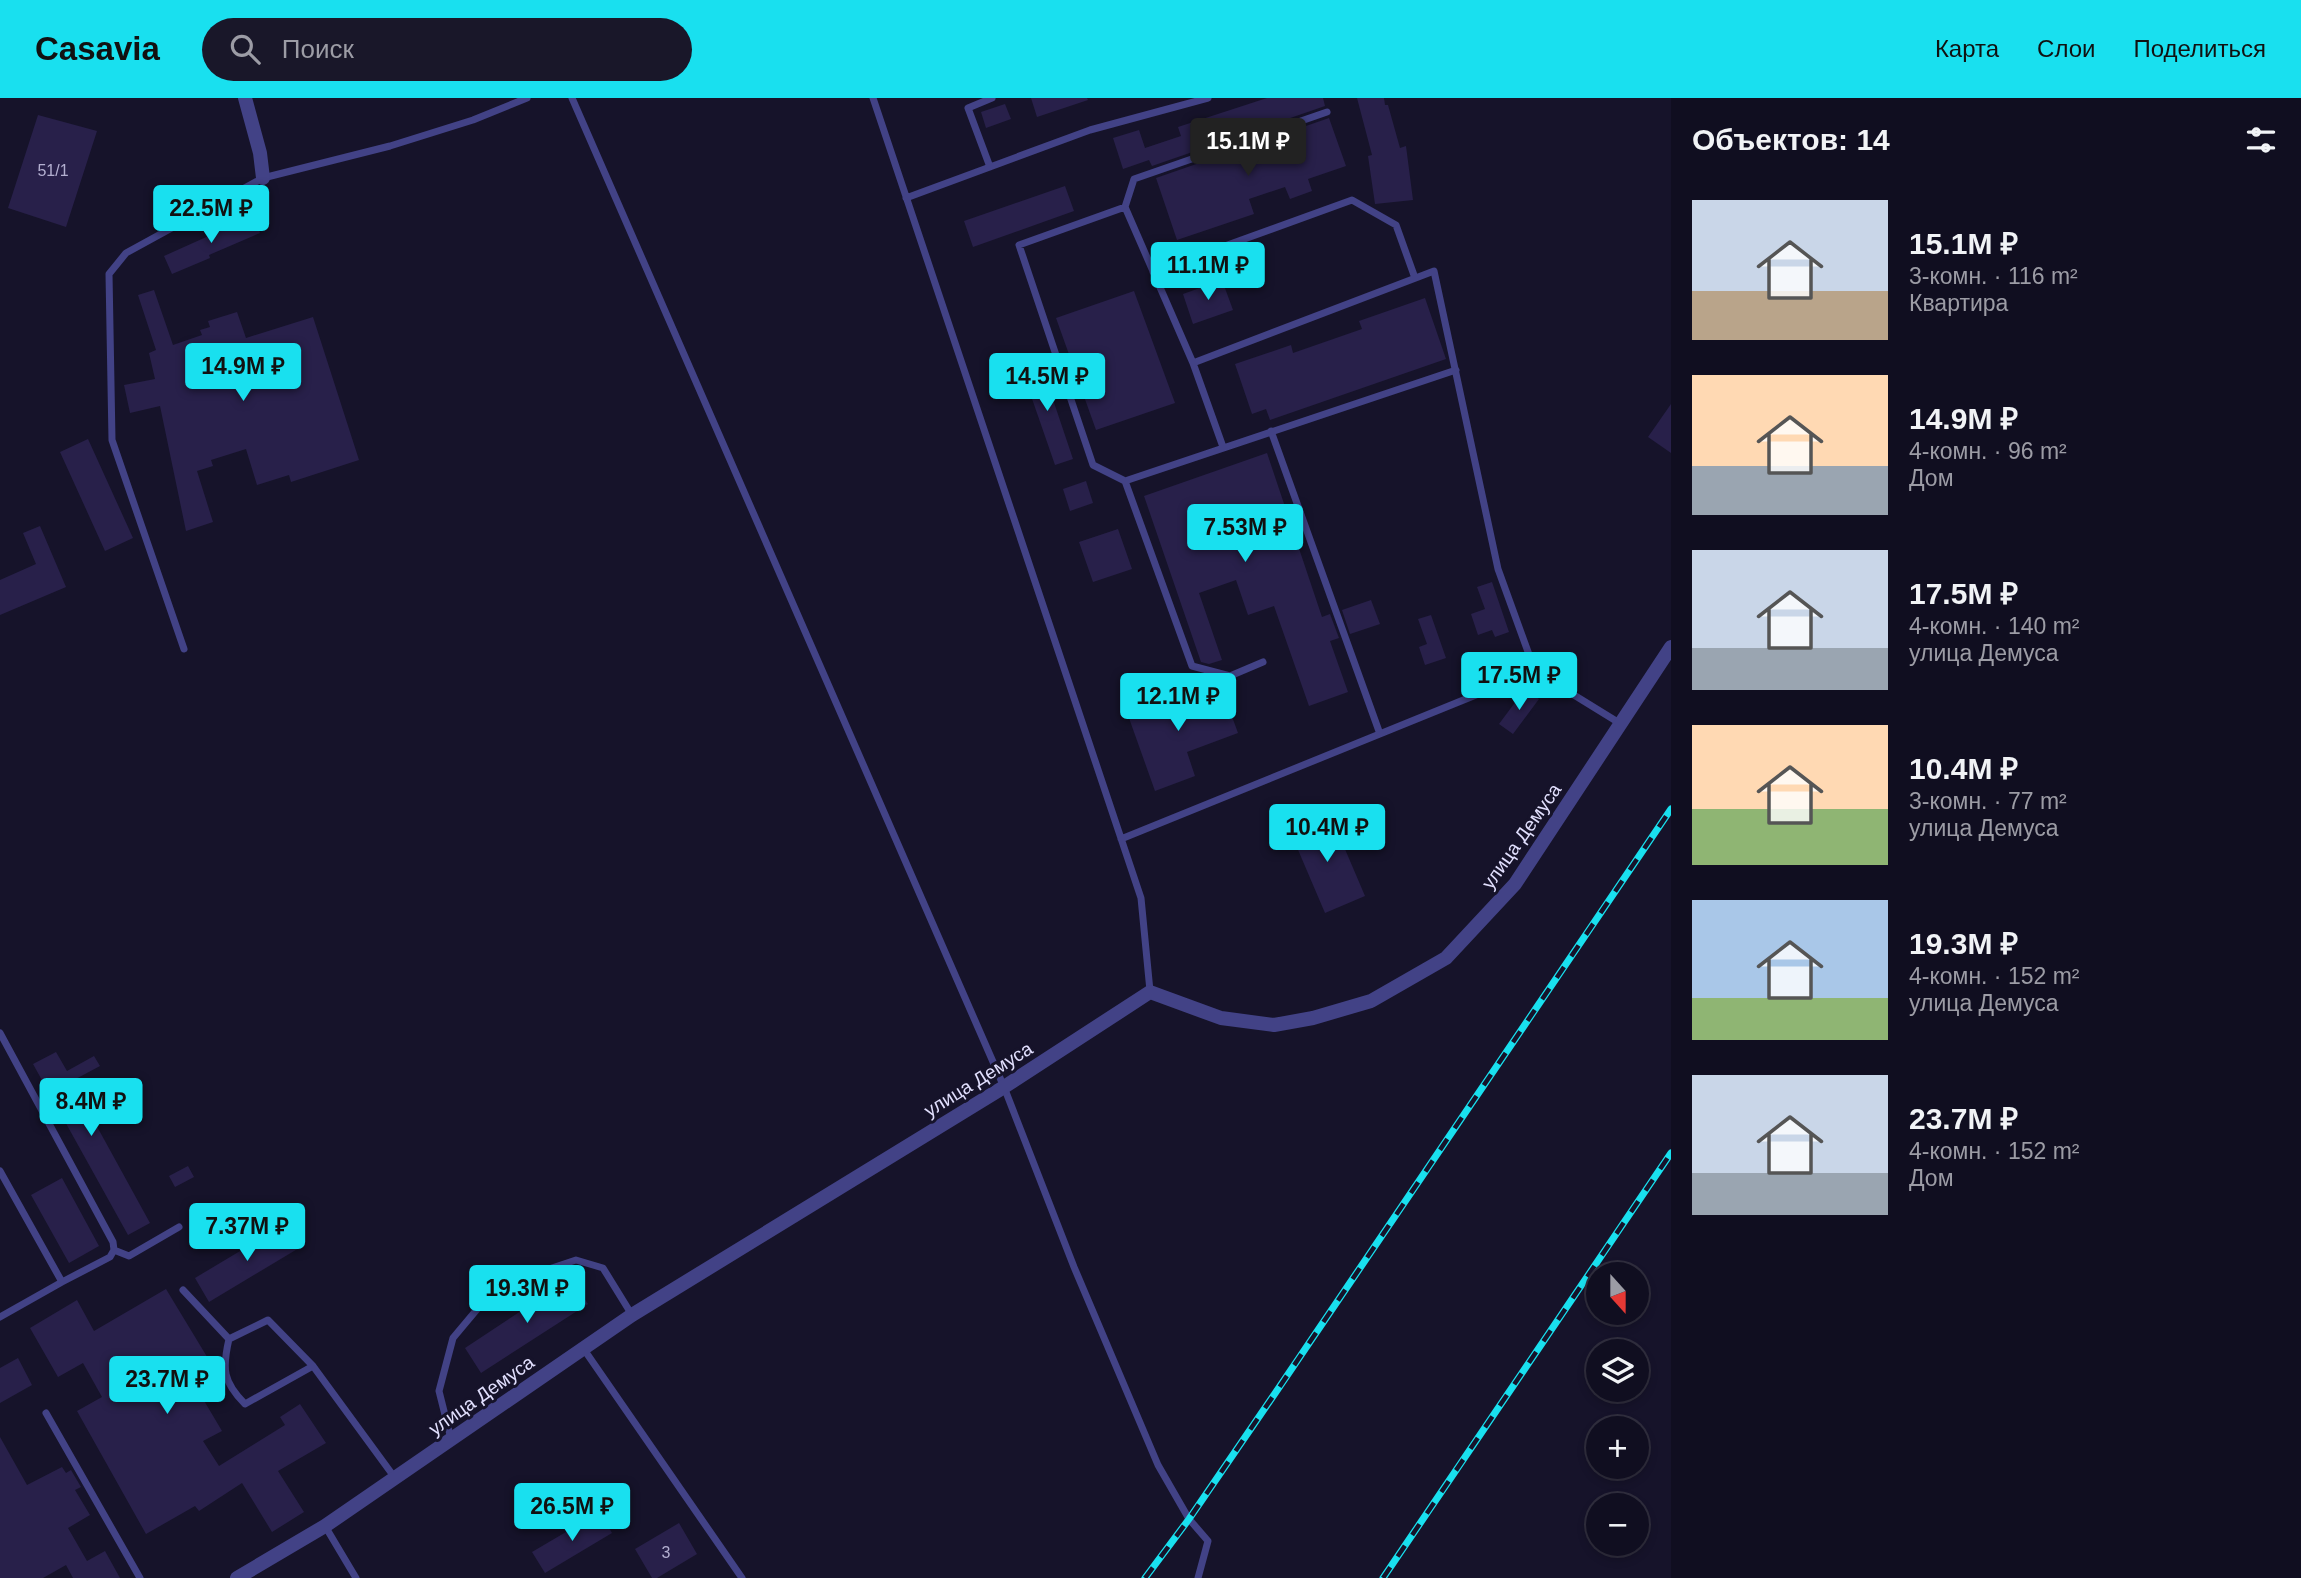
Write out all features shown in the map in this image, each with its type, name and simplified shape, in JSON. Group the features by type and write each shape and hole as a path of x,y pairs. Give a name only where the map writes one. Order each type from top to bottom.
{"street":[{"path":"245,98 260,153 263,178"},
{"name":"улица Демуса","path":"237,1578 325,1526 632,1315 1004,1087 1150,992 1221,1018 1274,1025 1313,1018 1371,1001 1446,958 1515,884 1671,647"}],"lane":[{"path":"184,649 112,440 109,274 126,253 263,178 390,146 473,120 527,98"},
{"path":"572,98 1004,1087 1074,1267 1157,1465 1189,1519 1208,1541 1198,1578"},
{"path":"873,98 1141,898 1150,992"},
{"path":"990,167 968,108 992,98"},
{"path":"906,198 1090,130 1208,98"},
{"path":"1223,447 1193,363 1125,207 1134,179 1327,112"},
{"path":"1153,272 1352,200 1396,225 1415,278"},
{"path":"1125,207 1019,245 1093,465 1125,481 1192,666 1230,677 1263,662"},
{"path":"1193,363 1434,271 1498,569 1535,671 1621,724"},
{"path":"1125,481 1456,370"},
{"path":"1270,431 1380,734"},
{"path":"1121,839 1535,671"},
{"path":"0,1033 113,1242 114,1250 110,1257 0,1317"},
{"path":"0,1171 62,1282"},
{"path":"114,1250 129,1256 179,1227"},
{"path":"451,1439 439,1391 453,1338 484,1301 531,1275 576,1260 603,1268 632,1315"},
{"path":"183,1290 229,1339"},
{"path":"229,1339 268,1320 313,1366 395,1478"},
{"path":"229,1339 223,1365 234,1393 246,1404 313,1366"},
{"path":"583,1347 743,1578"},
{"path":"46,1413 140,1578"},
{"path":"325,1526 356,1578"}],"building":[{"path":"1031,98 1087,98 1088,100 1037,117"},
{"path":"1267,98 1323,98 1325,106 1152,166 1149,160 1123,169 1113,138 1139,130 1145,148 1181,136 1178,127"},
{"path":"1357,98 1384,98 1385,105 1388,105 1400,148 1406,146 1413,200 1375,204 1368,156 1372,155"},
{"path":"1005,104 1011,119 986,128 981,112"},
{"path":"38,115 97,131 66,227 8,208"},
{"path":"1329,118 1346,166 1308,179 1312,191 1290,199 1285,187 1249,199 1254,214 1177,240 1156,178"},
{"path":"1065,186 1074,211 973,247 964,221"},
{"path":"253,216 260,233 172,274 164,256"},
{"path":"1222,280 1233,310 1193,324 1183,294"},
{"path":"154,290 173,345 202,335 200,330 210,327 208,321 237,312 246,338 313,317 359,460 291,482 289,475 257,485 246,449 211,460 213,466 197,471 213,522 186,531 160,406 130,413 124,385 155,379 149,353 156,350 138,295"},
{"path":"1134,291 1175,403 1096,430 1056,318"},
{"path":"1425,298 1446,359 1270,420 1266,409 1252,414 1235,364 1291,345 1293,353 1362,329 1359,321"},
{"path":"1040,361 1073,459 1055,465 1021,367"},
{"path":"1671,404 1671,453 1648,437"},
{"path":"88,439 133,538 105,551 60,452"},
{"path":"1267,453 1322,617 1330,614 1339,638 1330,641 1348,692 1309,706 1274,606 1248,615 1236,580 1199,593 1222,660 1209,664 1201,662 1144,496"},
{"path":"1086,481 1093,503 1070,511 1063,489"},
{"path":"40,526 66,587 0,615 0,580 36,564 23,533"},
{"path":"1118,529 1132,569 1093,582 1079,542"},
{"path":"1492,582 1509,632 1495,637 1492,630 1478,635 1471,614 1485,609 1477,587"},
{"path":"1371,600 1380,624 1350,634 1342,610"},
{"path":"1431,615 1446,658 1425,665 1419,647 1427,644 1418,619"},
{"path":"1222,689 1238,733 1187,752 1195,776 1155,791 1124,704 1153,694 1159,711"},
{"path":"1525,689 1539,699 1513,734 1499,724"},
{"path":"1330,814 1365,896 1325,913 1290,831"},
{"path":"56,1052 67,1071 94,1056 100,1066 72,1081 150,1223 128,1235 33,1064"},
{"path":"188,1166 194,1177 175,1187 169,1176"},
{"path":"62,1178 99,1246 69,1263 31,1195"},
{"path":"285,1224 299,1248 209,1302 195,1278"},
{"path":"571,1278 588,1304 481,1373 465,1348"},
{"path":"166,1289 212,1365 190,1377 222,1431 203,1441 219,1466 285,1425 280,1417 300,1404 326,1443 278,1471 304,1512 272,1532 242,1483 199,1511 195,1506 146,1534 77,1411 102,1397 83,1363 58,1377 30,1328 77,1300 94,1331"},
{"path":"18,1358 32,1385 0,1403 0,1368"},
{"path":"0,1437 27,1485 62,1467 66,1473 71,1470 81,1487 75,1490 90,1515 68,1528 87,1561 105,1551 120,1578 73,1578 66,1565 43,1578 0,1578"},
{"path":"600,1512 612,1533 545,1573 532,1552"},
{"path":"679,1523 697,1554 657,1578 652,1578 635,1549"}],"railway":[{"path":"1145,1578 1278,1389 1671,809"},
{"path":"1383,1578 1671,1153"}]}
